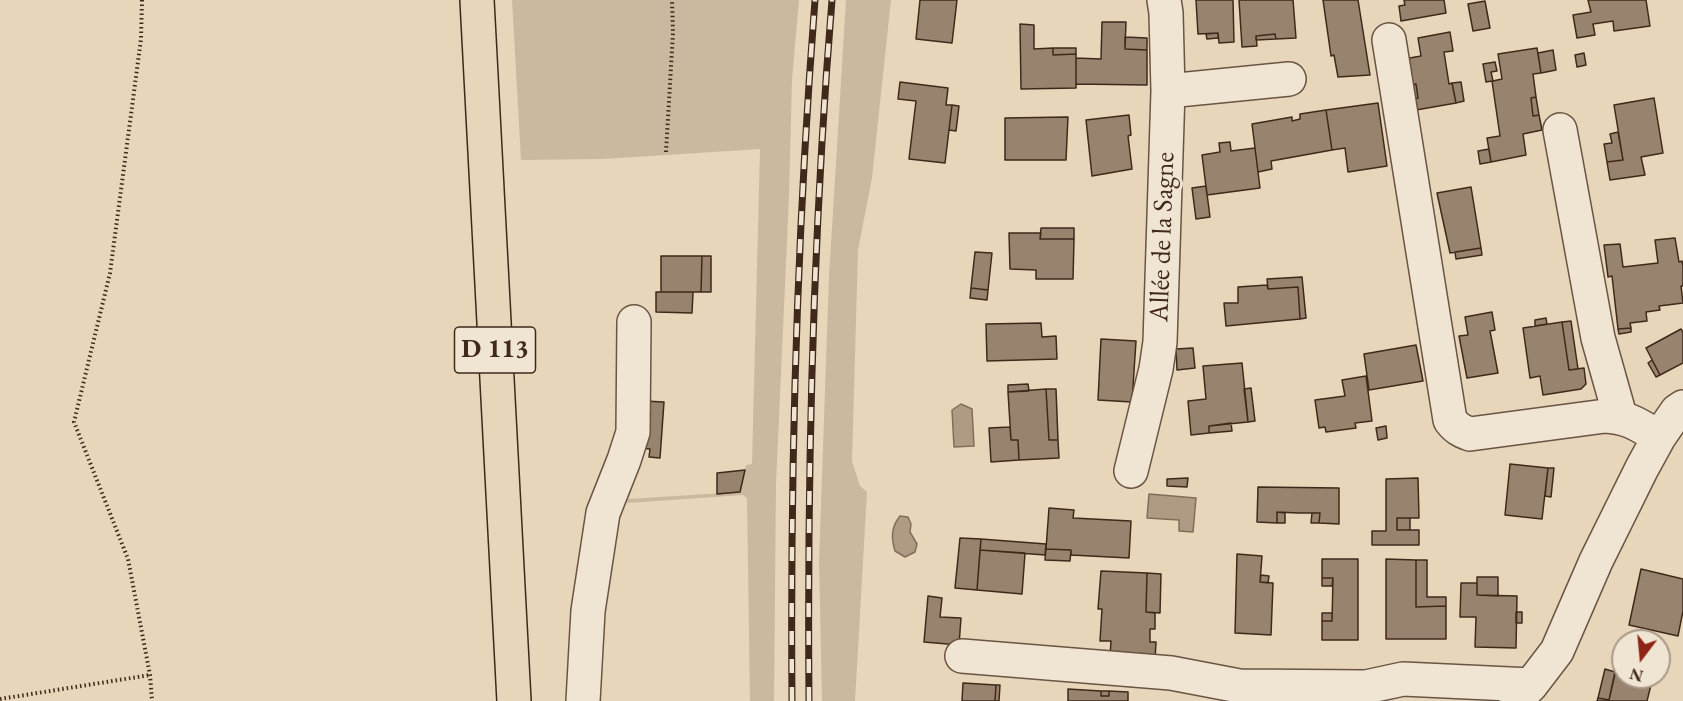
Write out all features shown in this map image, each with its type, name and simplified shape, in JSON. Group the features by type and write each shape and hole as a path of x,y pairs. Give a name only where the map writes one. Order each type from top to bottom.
{"main road":[{"name":"D 113","path":"477,0 514,701"}],"street":[{"name":"Allée de la Sagne","path":"1131,471 1156,369 1160,342 1168,91 1164,0"},
{"path":"1389,40 1450,420 1462,431 1470,434 1620,416 1659,437"},
{"path":"1168,91 1289,79"},
{"path":"1560,130 1598,338 1620,416"},
{"path":"583,701 588,611 603,513 633,432 634,322"},
{"path":"962,656 1171,673 1239,686 1366,687 1403,680 1523,693 1557,651 1596,561 1659,437 1677,411 1683,407"}],"path":[{"path":"142,0 141,39 110,273 74,422 128,559 150,675 152,701"},
{"path":"666,152 673,33 672,0"},
{"path":"0,699 150,675"}],"shaded area":[{"path":"512,0 799,0 792,80 776,484 774,701 750,701 747,498 743,495 627,503 628,499 739,492 746,465 752,464 760,149 603,159 521,160"},
{"path":"846,0 891,0 872,178 858,250 852,461 860,486 867,492 855,701 822,701 819,561 829,276"},
{"path":"961,404 972,409 974,446 954,447 952,410"},
{"path":"1149,494 1196,498 1193,532 1179,531 1179,520 1147,518"},
{"path":"900,516 908,517 911,524 910,532 917,544 915,552 905,557 895,551 893,542 893,528"}],"building":[{"path":"920,0 957,0 952,43 916,39"},
{"path":"1196,0 1233,0 1234,42 1219,43 1218,33 1198,34"},
{"path":"1239,0 1293,0 1296,38 1276,39 1275,34 1256,36 1257,46 1242,47"},
{"path":"1323,0 1358,0 1370,75 1338,77 1334,55 1331,56"},
{"path":"1404,0 1444,0 1446,13 1401,21 1399,6 1405,5"},
{"path":"1588,0 1646,0 1650,26 1614,31 1613,21 1593,24 1595,35 1577,38 1573,15 1591,12"},
{"path":"1485,1 1490,28 1473,31 1468,4"},
{"path":"1102,22 1126,22 1125,49 1147,50 1147,85 1076,84 1076,58 1101,59"},
{"path":"1020,24 1034,25 1034,49 1053,48 1053,55 1076,54 1076,88 1021,89"},
{"path":"1450,32 1453,51 1444,52 1449,84 1452,83 1456,103 1416,110 1414,99 1418,98 1416,84 1408,86 1404,59 1421,56 1418,38"},
{"path":"1218,33 1218,38 1207,39 1206,34"},
{"path":"1275,34 1276,39 1256,40 1256,36"},
{"path":"1125,37 1147,38 1147,50 1125,49"},
{"path":"1053,48 1076,48 1076,54 1053,55"},
{"path":"1537,48 1541,73 1533,74 1536,97 1531,98 1533,116 1539,115 1542,130 1523,134 1526,155 1491,162 1487,138 1500,136 1492,81 1486,82 1483,64 1495,62 1497,71 1491,72 1493,81 1502,79 1498,54"},
{"path":"1553,50 1556,70 1541,73 1538,53"},
{"path":"1584,53 1586,65 1577,67 1575,55"},
{"path":"900,82 948,88 946,105 952,105 945,163 909,159 916,101 898,99"},
{"path":"1461,82 1464,101 1456,103 1452,83"},
{"path":"1416,84 1418,98 1414,99 1411,85"},
{"path":"1536,97 1539,115 1533,116 1531,98"},
{"path":"1654,98 1663,153 1641,157 1645,175 1610,180 1607,162 1623,160 1614,105"},
{"path":"1378,103 1387,166 1348,172 1345,148 1332,150 1326,110"},
{"path":"952,105 959,106 956,131 949,130"},
{"path":"1326,110 1332,150 1271,161 1272,169 1258,172 1252,124 1292,117 1292,121 1300,119 1300,114"},
{"path":"1129,115 1131,135 1128,136 1132,169 1092,176 1086,120"},
{"path":"1068,117 1066,160 1005,160 1005,118"},
{"path":"1618,132 1623,160 1607,162 1604,144 1612,143 1610,134"},
{"path":"1230,142 1231,151 1255,148 1260,188 1207,195 1202,155 1220,152 1219,143"},
{"path":"1489,149 1491,162 1480,164 1478,151"},
{"path":"1206,186 1210,217 1196,219 1192,188"},
{"path":"1471,187 1481,248 1450,253 1437,193"},
{"path":"1041,228 1074,228 1074,239 1040,239"},
{"path":"1009,233 1041,233 1040,239 1074,239 1073,279 1036,279 1036,270 1010,269"},
{"path":"1675,238 1679,262 1682,261 1683,266 1683,286 1681,286 1683,303 1659,306 1660,310 1646,312 1647,321 1630,323 1631,328 1618,329 1612,276 1608,277 1604,245 1620,244 1623,267 1658,263 1655,240"},
{"path":"1481,248 1482,255 1456,259 1455,252"},
{"path":"975,252 992,253 988,290 971,288"},
{"path":"661,256 702,256 701,292 661,292"},
{"path":"702,256 711,256 711,292 701,292"},
{"path":"1302,277 1306,318 1300,319 1298,287 1268,289 1267,279"},
{"path":"1267,285 1268,289 1298,287 1300,319 1226,326 1224,303 1238,303 1238,287"},
{"path":"971,288 988,290 987,300 970,298"},
{"path":"656,292 693,292 692,313 656,312"},
{"path":"1492,312 1495,330 1490,331 1498,373 1467,378 1459,336 1468,335 1465,317"},
{"path":"1546,318 1547,324 1535,326 1535,320"},
{"path":"1571,321 1578,369 1569,370 1562,322"},
{"path":"1562,322 1569,370 1584,368 1586,384 1581,389 1543,395 1540,376 1530,378 1523,328"},
{"path":"1041,323 1042,337 1056,336 1057,359 987,361 986,324"},
{"path":"1631,328 1631,332 1619,334 1618,329"},
{"path":"1681,329 1683,332 1683,363 1660,375 1646,348"},
{"path":"1101,339 1136,341 1132,402 1098,400"},
{"path":"1416,345 1423,381 1369,390 1364,354"},
{"path":"1193,348 1195,368 1177,370 1176,349"},
{"path":"1652,360 1660,375 1656,377 1648,363"},
{"path":"1242,363 1248,422 1209,426 1209,433 1191,435 1188,401 1206,399 1203,366"},
{"path":"1366,376 1372,421 1355,423 1356,428 1326,432 1325,427 1319,428 1315,400 1345,396 1342,380"},
{"path":"1028,384 1029,391 1008,392 1008,385"},
{"path":"1251,388 1255,421 1248,422 1244,389"},
{"path":"1046,389 1049,440 1058,440 1059,458 1019,460 1018,440 1011,440 1008,392"},
{"path":"1046,389 1056,389 1058,440 1049,440"},
{"path":"644,401 664,402 660,458 649,457 650,449 641,448"},
{"path":"1231,423 1232,431 1209,433 1209,426"},
{"path":"1386,426 1387,438 1378,440 1376,428"},
{"path":"1010,427 1011,440 1018,440 1019,460 991,462 989,428"},
{"path":"1510,464 1548,468 1542,519 1505,515"},
{"path":"1548,468 1554,468 1551,497 1545,496"},
{"path":"745,470 740,492 717,494 717,473"},
{"path":"1188,478 1187,487 1167,486 1167,479"},
{"path":"1418,478 1419,518 1397,518 1397,530 1419,530 1419,545 1372,545 1372,531 1386,531 1386,479"},
{"path":"1258,487 1339,488 1339,524 1319,523 1320,513 1277,512 1277,523 1257,522"},
{"path":"1049,508 1074,510 1073,518 1131,521 1129,558 1071,555 1071,550 1046,549"},
{"path":"1277,512 1285,513 1285,523 1277,523"},
{"path":"1312,513 1320,513 1319,523 1311,523"},
{"path":"1397,518 1410,518 1410,530 1397,530"},
{"path":"960,538 981,539 977,590 955,588"},
{"path":"981,539 1046,544 1045,555 980,550"},
{"path":"1046,549 1071,550 1070,561 1045,560"},
{"path":"980,550 1025,553 1022,594 977,590"},
{"path":"1237,554 1262,556 1260,582 1273,583 1271,635 1235,633"},
{"path":"1322,559 1358,559 1358,640 1322,640 1322,621 1332,621 1333,578 1322,578"},
{"path":"1386,559 1416,560 1416,607 1446,606 1446,639 1386,639"},
{"path":"1416,560 1427,560 1427,597 1446,597 1446,606 1416,607"},
{"path":"1641,569 1683,579 1683,611 1678,636 1671,634 1671,629 1647,629 1629,625"},
{"path":"1101,571 1147,573 1146,612 1155,613 1155,629 1150,629 1150,642 1156,642 1155,660 1110,657 1111,641 1100,641 1102,609 1098,609"},
{"path":"1147,573 1161,574 1160,613 1146,612"},
{"path":"1261,575 1269,576 1268,583 1260,582"},
{"path":"1477,577 1498,577 1498,596 1477,595"},
{"path":"1322,578 1333,578 1332,586 1322,586"},
{"path":"1461,583 1477,583 1477,595 1517,596 1516,648 1475,647 1476,617 1460,617"},
{"path":"928,596 942,598 940,617 961,618 959,645 924,642"},
{"path":"1516,612 1522,612 1522,623 1516,623"},
{"path":"1322,613 1332,613 1332,621 1322,621"},
{"path":"1605,669 1611,671 1609,700 1598,698"},
{"path":"963,683 996,685 995,701 962,701"},
{"path":"996,685 1000,685 999,701 995,701"},
{"path":"1068,689 1101,691 1101,696 1109,696 1109,691 1128,692 1128,701 1068,701"},
{"path":"1612,689 1650,689 1647,701 1597,701 1598,698 1609,700"},
{"path":"1101,691 1109,691 1109,696 1101,696"}],"railway":[{"path":"792,701 792,526 796,350 815,0"},
{"path":"809,701 810,438 820,175 832,0"}]}
